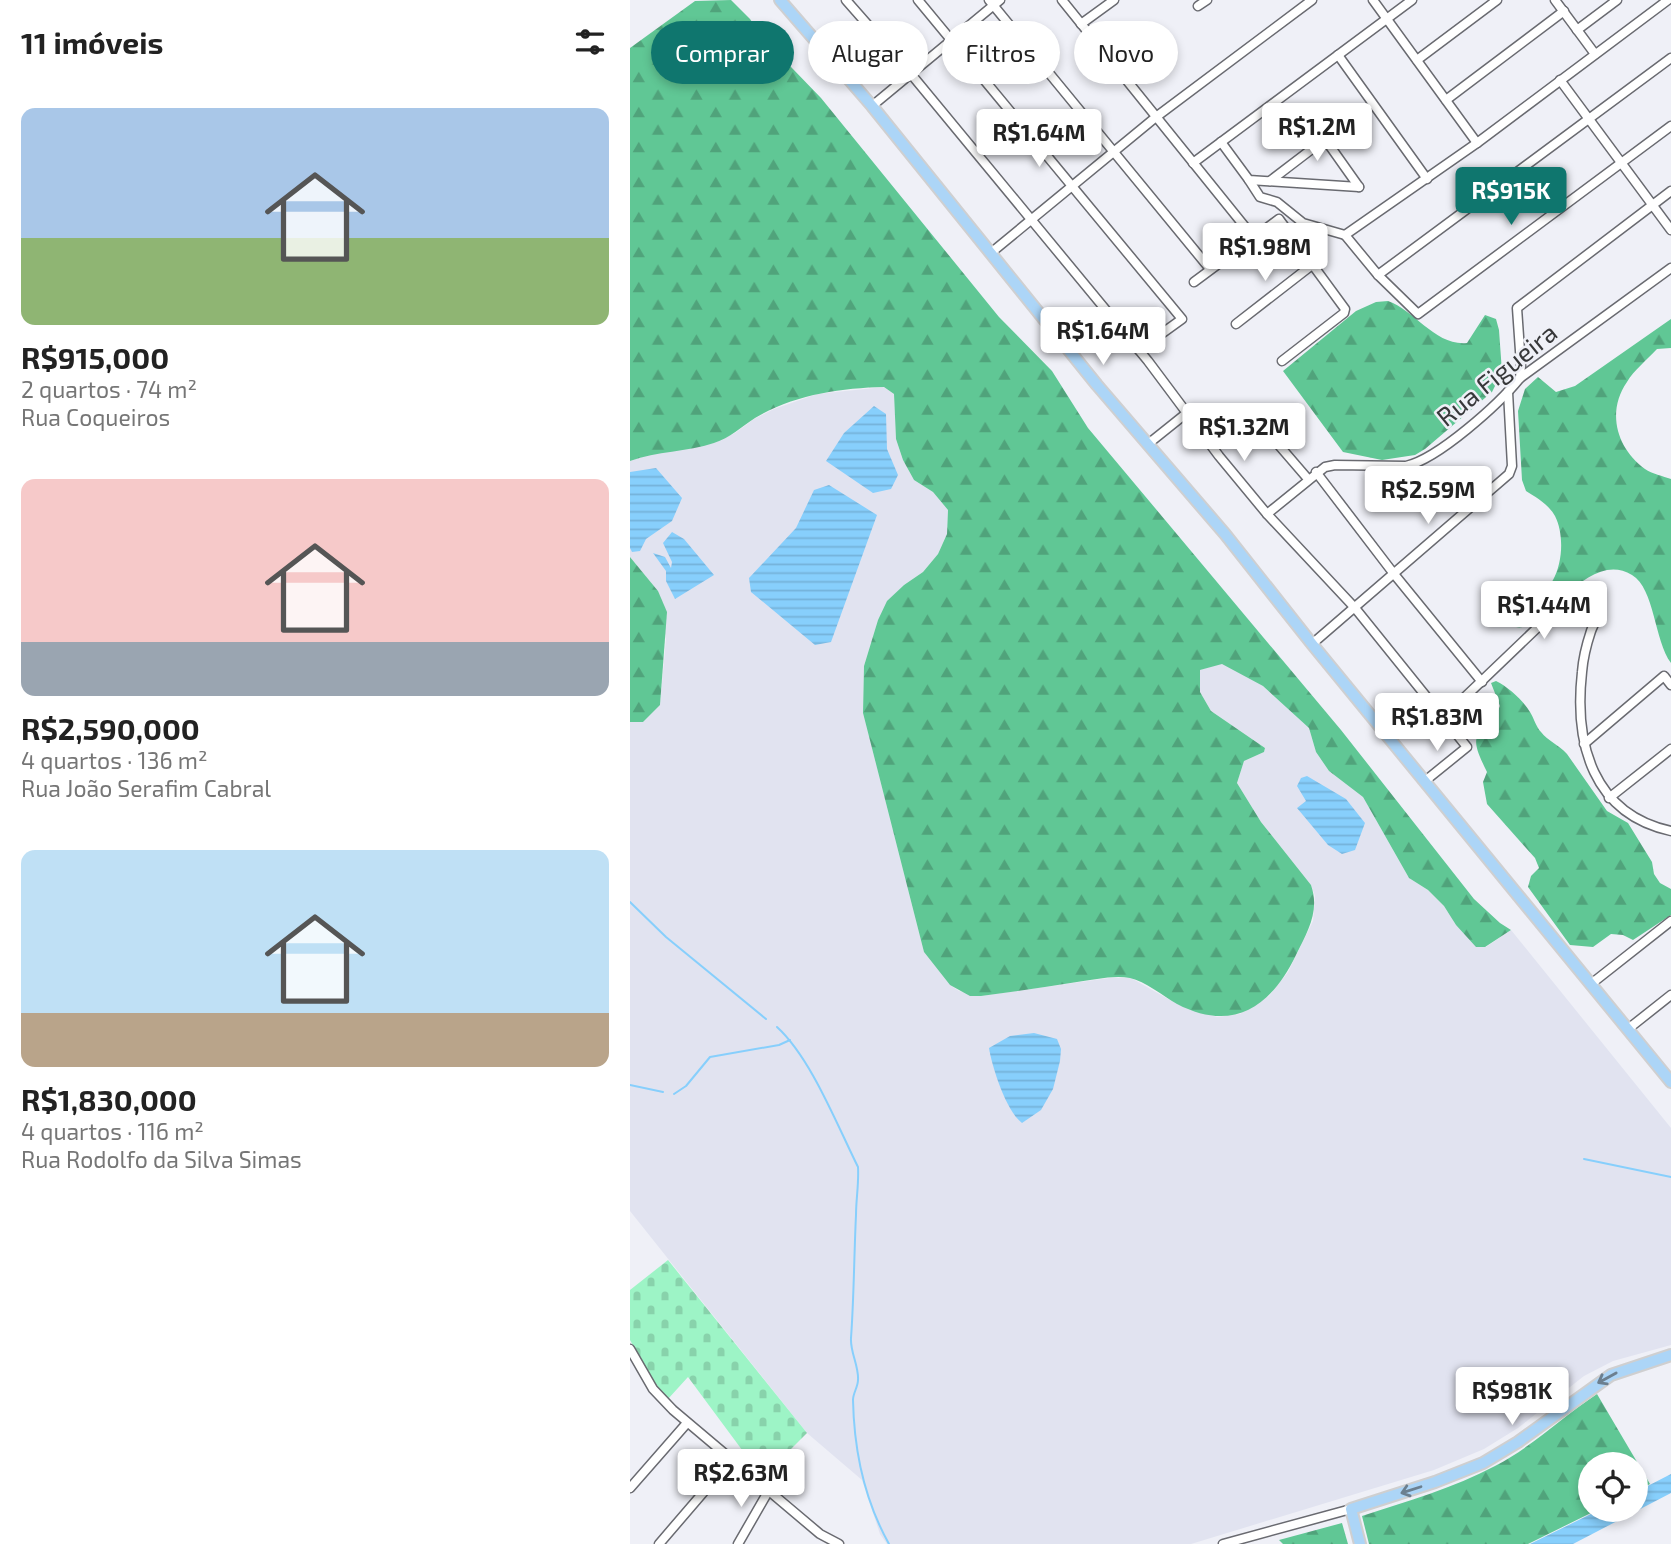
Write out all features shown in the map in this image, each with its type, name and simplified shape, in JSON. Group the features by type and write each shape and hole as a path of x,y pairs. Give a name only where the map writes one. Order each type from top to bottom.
{"main road":[{"path":"780,0 872,106 1097,385 1225,534 1671,1082"},
{"path":"1360,1544 1351,1509 1435,1482 1483,1463 1518,1442 1611,1375 1671,1355"}],"street":[{"path":"846,0 864,21"},
{"path":"918,0 942,29"},
{"path":"1062,0 1080,21"},
{"path":"1086,21 1114,0"},
{"path":"1198,6 1207,0"},
{"path":"992,252 1156,117 1312,0"},
{"path":"1373,0 1477,143"},
{"path":"1193,163 1412,0"},
{"path":"1417,60 1497,0"},
{"path":"1555,0 1595,54"},
{"path":"1577,30 1617,0"},
{"path":"1345,235 1477,143 1668,0"},
{"path":"972,21 994,2 1210,269"},
{"path":"1446,100 1563,11"},
{"path":"928,60 942,48"},
{"path":"1338,55 1427,178"},
{"path":"1378,275 1671,58"},
{"path":"1560,80 1671,230"},
{"path":"872,106 899,84"},
{"path":"919,84 1139,350 1219,456 1267,514 1355,608 1467,747 1424,781"},
{"path":"987,84 1182,319 1139,350"},
{"path":"1130,84 1254,238"},
{"path":"1221,142 1260,197 1277,202 1307,226 1345,235 1378,275 1418,314 1671,125"},
{"path":"1249,180 1359,187 1325,139 1270,181"},
{"path":"1520,379 1517,308 1671,191"},
{"path":"1194,282 1279,219 1345,311 1282,360"},
{"path":"1236,324 1312,265"},
{"name":"Rua Figueira","path":"1316,472 1335,465 1395,467 1415,464 1436,453 1520,379 1671,268"},
{"path":"1312,644 1509,474 1512,466 1508,392"},
{"path":"1148,444 1188,412"},
{"path":"1258,421 1308,479"},
{"path":"1267,514 1316,472 1482,682"},
{"path":"1443,718 1567,601 1583,595 1596,599 1599,608 1582,671 1581,714 1584,744 1596,778 1609,798 1641,822 1671,831"},
{"path":"1584,744 1664,676 1671,685"},
{"path":"1609,798 1671,749"},
{"path":"1591,984 1671,922"},
{"path":"1628,1029 1671,995"},
{"path":"630,1349 653,1389 687,1423 820,1534 839,1544"},
{"path":"630,1488 687,1423"},
{"path":"659,1544 732,1460"},
{"path":"738,1544 769,1490"},
{"path":"1223,1544 1351,1509"}],"shaded area":[{"path":"884,387 894,394 896,439 903,460 914,480 933,492 948,510 947,534 938,554 923,572 904,585 888,601 878,620 864,666 863,713 924,952 950,985 959,991 981,996 1109,978 1131,978 1179,1005 1217,1017 1240,1014 1269,996 1288,972 1313,921 1315,896 1311,885 1261,822 1237,783 1244,761 1264,752 1265,748 1211,711 1200,692 1200,670 1222,663 1263,686 1309,728 1316,752 1329,771 1363,797 1409,878 1428,890 1444,906 1456,925 1486,947 1511,930 1671,1128 1671,1345 1613,1361 1584,1376 1518,1428 1484,1449 1434,1470 1191,1544 887,1544 880,1534 862,1480 807,1433 630,1211 630,722 643,722 660,705 666,639 658,591 630,557 630,461 714,443 774,409 817,394"}],"green space":[{"path":"731,0 751,21 667,21 695,1"},
{"path":"651,33 651,84 794,84 794,70 821,98 999,317 1052,371 1088,428 1341,730 1474,899 1511,930 1485,947 1476,947 1456,925 1444,906 1428,890 1409,878 1363,797 1329,771 1316,752 1309,728 1263,686 1222,664 1200,670 1200,692 1211,711 1265,748 1264,752 1244,761 1237,783 1261,822 1311,885 1313,894 1313,912 1308,929 1275,989 1248,1010 1233,1015 1216,1016 1177,1004 1142,982 1123,977 981,996 970,996 950,985 924,952 863,713 864,666 878,620 887,601 923,572 938,554 947,534 948,510 933,492 914,480 903,460 896,439 894,394 884,387 834,391 801,398 770,410 720,441 630,461 630,48"},
{"path":"1388,301 1408,312 1435,334 1456,342 1467,343 1485,315 1496,319 1502,372 1492,392 1425,449 1415,455 1382,460 1343,452 1283,371 1356,311 1376,302"},
{"path":"1671,319 1671,348 1657,349 1633,373 1621,394 1616,417 1621,441 1635,461 1648,471 1671,479 1671,663 1640,582 1632,575 1615,569 1599,572 1583,581 1540,618 1527,626 1516,627 1522,614 1553,580 1559,565 1561,548 1560,531 1555,516 1546,505 1526,491 1522,480 1518,411 1525,389 1538,377 1556,392 1575,386"},
{"path":"630,557 658,591 667,612 660,705 643,722 630,722"},
{"path":"1496,681 1519,698 1541,732 1567,754 1607,811 1628,823 1652,862 1654,874 1660,883 1671,889 1671,915 1633,940 1623,935 1611,934 1593,947 1570,945 1528,887 1531,876 1539,868 1535,858 1487,804 1483,782 1487,772 1477,747 1478,735 1500,706 1491,683"},
{"path":"668,1260 807,1433 765,1475 748,1458 688,1377 668,1399 651,1378 630,1340 630,1290"},
{"path":"1597,1394 1631,1452 1578,1452 1578,1519 1528,1544 1369,1544 1362,1516 1447,1488 1495,1466 1522,1450"},
{"path":"1342,1523 1348,1544 1283,1544 1279,1540"}],"water":[{"path":"874,406 886,414 887,449 898,475 891,489 873,493 826,461 844,433"},
{"path":"656,468 682,498 672,521 646,539 640,551 632,552 630,472"},
{"path":"829,485 877,515 831,642 815,645 751,592 749,578 796,528 814,490"},
{"path":"672,532 684,539 714,575 675,599 666,581 666,571 653,553 665,557 671,568 672,562 663,543"},
{"path":"1307,776 1346,799 1365,823 1355,850 1342,854 1328,845 1297,808 1306,801 1297,786 1301,778"},
{"path":"1034,1033 1057,1039 1061,1049 1060,1061 1053,1089 1041,1110 1022,1123 1005,1099 989,1048 1010,1036"},
{"path":"1671,1474 1671,1493 1648,1505 1648,1486"},
{"path":"1578,1520 1615,1522 1573,1544 1530,1544"}],"waterway":[{"path":"630,902 666,937 766,1019"},
{"path":"777,1027 812,1074 858,1167 851,1338 858,1375 853,1397 854,1419 867,1493 889,1544"},
{"path":"674,1094 686,1086 710,1057 779,1045 790,1040"},
{"path":"630,1085 663,1092"},
{"path":"1584,1159 1671,1177"}]}
